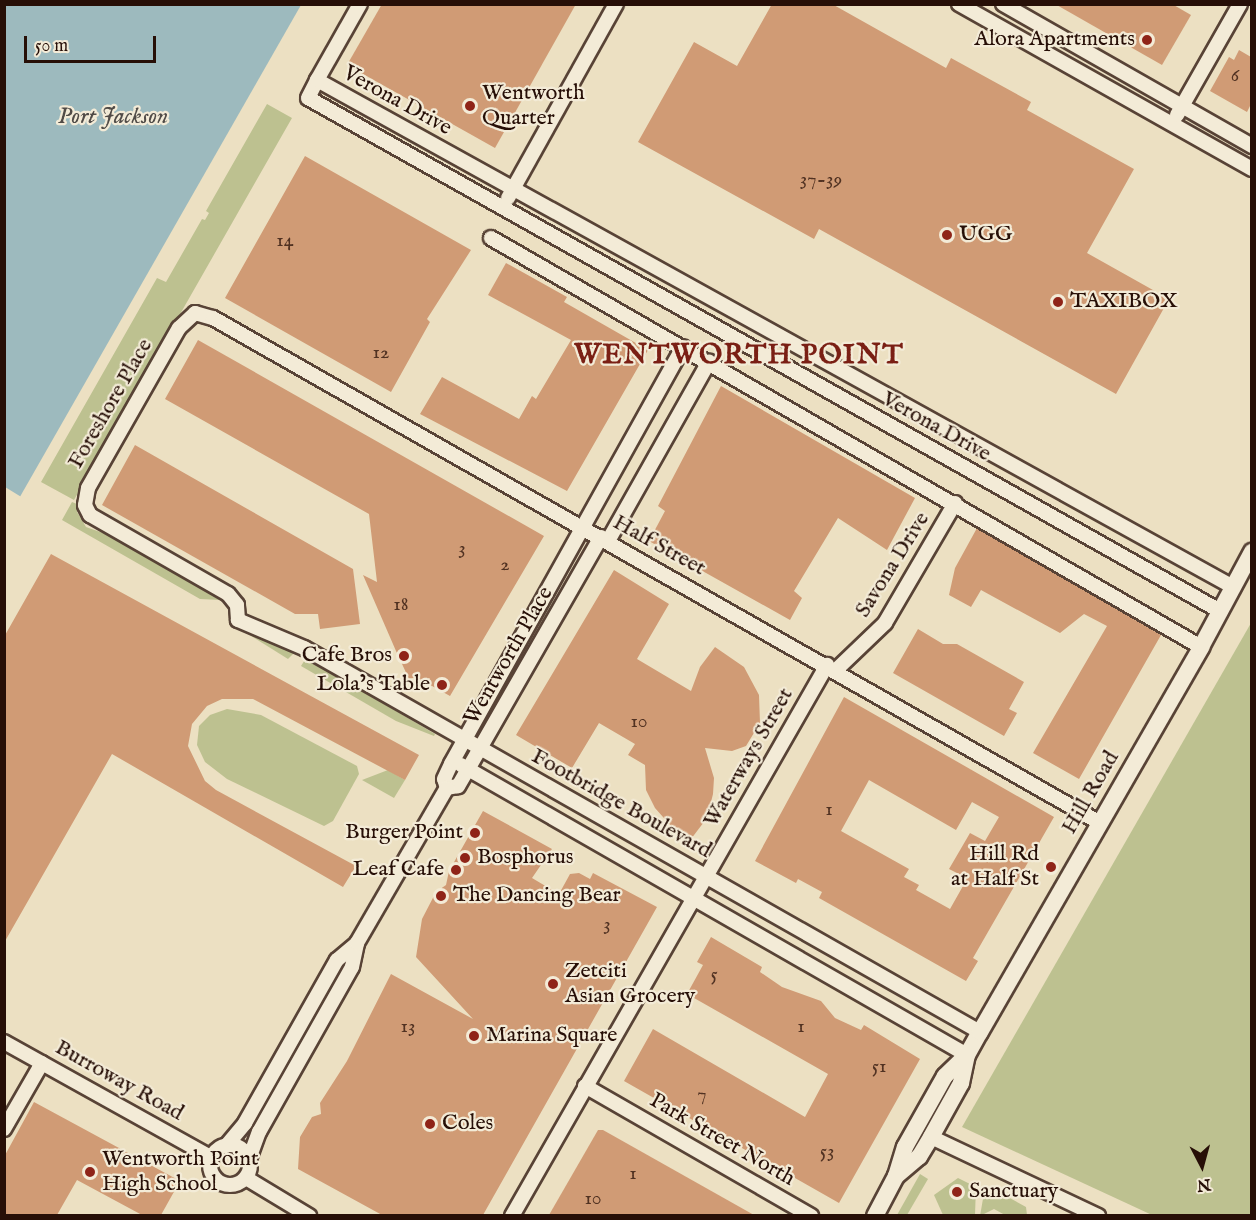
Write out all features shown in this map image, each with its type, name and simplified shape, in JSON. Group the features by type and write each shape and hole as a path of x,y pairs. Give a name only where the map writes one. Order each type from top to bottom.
{"street":[{"path":"317,80 360,4"},
{"path":"503,208 616,4"},
{"path":"959,4 1251,169"},
{"path":"1003,4 1251,146"},
{"path":"1173,124 1240,4"},
{"name":"Verona Drive","path":"1220,610 308,98 317,80 1233,587"},
{"path":"491,238 1202,647"},
{"path":"711,325 722,304"},
{"name":"Half Street","path":"195,313 213,318 1100,823"},
{"name":"Foreshore Place","path":"195,313 175,335 88,488 85,505 95,518 228,594 237,605 238,620"},
{"name":"Wentworth Place","path":"249,1159 259,1131 352,967 357,943 447,788 444,778 453,760 683,347"},
{"name":"Wentworth Place","path":"447,788 458,786 709,362"},
{"path":"972,471 984,449"},
{"name":"Savona Drive","path":"831,668 885,623 955,503"},
{"name":"Hill Road","path":"874,1215 896,1176 905,1147 945,1076 967,1055 1202,647 1251,552"},
{"name":"Footbridge Boulevard","path":"238,620 304,648 464,741 980,1032"},
{"name":"Waterways Street","path":"512,1215 705,876 831,668"},
{"name":"Footbridge Boulevard","path":"453,760 967,1055"},
{"name":"Wentworth Place","path":"226,1146 245,1123 337,960 357,943"},
{"name":"Burroway Road","path":"4,1042 212,1158"},
{"name":"Hill Road","path":"896,1176 919,1156 932,1137 961,1083 967,1055"},
{"path":"4,1129 42,1063"},
{"name":"Park Street North","path":"585,1086 811,1215"},
{"path":"932,1137 1098,1215"},
{"path":"226,1146 240,1148 249,1159 246,1178 235,1185 223,1184 211,1170 212,1158 226,1146"},
{"path":"246,1178 309,1215"}],"green space":[{"path":"267,104 292,118 74,500 41,482 157,278 166,282 202,219 205,220 209,213 206,211"},
{"path":"72,502 77,504 77,512 86,527 120,539 219,596 220,600 200,599 62,520"},
{"path":"1251,623 1251,1215 1152,1215 962,1127"},
{"path":"240,629 249,632 294,653 288,659"},
{"path":"306,658 435,734 434,736 396,721 301,666"},
{"path":"227,709 261,715 357,766 359,774 333,821 324,826 227,779 205,762 197,745 199,726 210,715"},
{"path":"388,770 405,780 394,798 362,780"},
{"path":"920,1174 928,1179 907,1215 897,1215"},
{"path":"958,1178 976,1187 975,1215 943,1215 934,1195"},
{"path":"995,1190 1026,1207 1027,1215 1005,1215 994,1209 980,1216 984,1193"}],"water":[{"name":"Port Jackson","path":"5,5 301,5 5,523"}],"pier":[{"path":"5,487 23,498 7,525 5,523"}],"building":[{"name":"Wentworth Quarter","path":"382,4 576,4 495,148 347,65"},
{"path":"772,4 832,4 946,68 951,58 1031,102 1027,110 1134,169 1087,253 1169,299 1116,394 819,229 814,239 638,142 694,42 737,66"},
{"name":"Alora Apartments","path":"1055,4 1172,4 1191,15 1162,65"},
{"path":"1239,50 1251,57 1251,104 1247,112 1210,91 1229,57 1234,60"},
{"path":"305,156 471,250 427,319 430,322 391,392 225,298"},
{"path":"506,263 567,297 564,302 648,350 567,491 420,414 442,377 519,419 532,396 536,399 571,340 488,295"},
{"path":"198,340 544,536 450,696 416,677 409,679 396,651 363,575 377,582 369,514 165,399"},
{"path":"721,386 915,498 887,550 838,518 794,591 802,598 790,620 649,541 665,511 658,506"},
{"path":"135,445 353,569 360,624 320,629 318,614 295,614 102,505"},
{"path":"977,528 1161,635 1079,779 1033,753 1107,626 1084,614 1060,633 981,590 971,607 949,595 955,568"},
{"path":"51,554 419,755 405,780 253,699 222,699 207,706 192,724 188,746 205,781 216,790 356,866 343,887 112,754 4,943 4,637"},
{"path":"614,570 669,604 637,659 691,691 700,667 715,647 744,667 759,695 760,723 746,746 732,751 705,748 714,778 713,794 707,818 691,839 671,826 655,808 646,790 645,765 628,755 635,744 599,723 572,768 516,735"},
{"path":"918,629 943,644 957,644 1024,682 1009,709 1017,713 1004,736 893,673"},
{"path":"844,697 1054,817 973,958 978,961 966,981 819,898 822,892 798,879 796,883 755,861","holes":["869,780 956,830 972,802 999,817 985,841 970,833 949,869 959,874 955,881 963,886 950,909 916,890 919,885 904,877 909,869 841,831"]},
{"path":"483,811 552,849 532,878 559,894 570,874 579,873 590,879 593,873 657,907 483,1215 382,1215 298,1169 300,1137 312,1117 321,1114 320,1103 347,1061 391,974 473,1019 416,957 422,919 436,892 446,885 449,871"},
{"path":"711,937 762,967 760,972 782,987 821,1001 835,1018 861,1030 864,1025 920,1059 839,1203 624,1081 653,1029 805,1117 828,1074 687,994 703,965 697,962"},
{"name":"Wentworth Point High School","path":"34,1102 180,1181 161,1215 142,1215 77,1180 57,1215 4,1215 4,1157"},
{"path":"598,1130 603,1130 754,1215 549,1215"}],"place":[{"name":"Alora Apartments","path":"1147,40"},
{"name":"Wentworth Quarter","path":"470,106"},
{"name":"UGG","path":"947,235"},
{"name":"TAXIBOX","path":"1058,302"},
{"name":"Cafe Bros","path":"404,656"},
{"name":"Lola’s Table","path":"442,685"},
{"name":"Burger Point","path":"475,833"},
{"name":"Bosphorus","path":"465,858"},
{"name":"Hill Rd at Half St","path":"1051,867"},
{"name":"Leaf Cafe","path":"456,870"},
{"name":"The Dancing Bear","path":"441,896"},
{"name":"Zetciti Asian Grocery","path":"553,984"},
{"name":"Marina Square","path":"474,1036"},
{"name":"Coles","path":"430,1124"},
{"name":"Wentworth Point High School","path":"90,1172"},
{"name":"Sanctuary","path":"957,1192"}],"district":[{"name":"WENTWORTH POINT","path":"739,356"}]}
